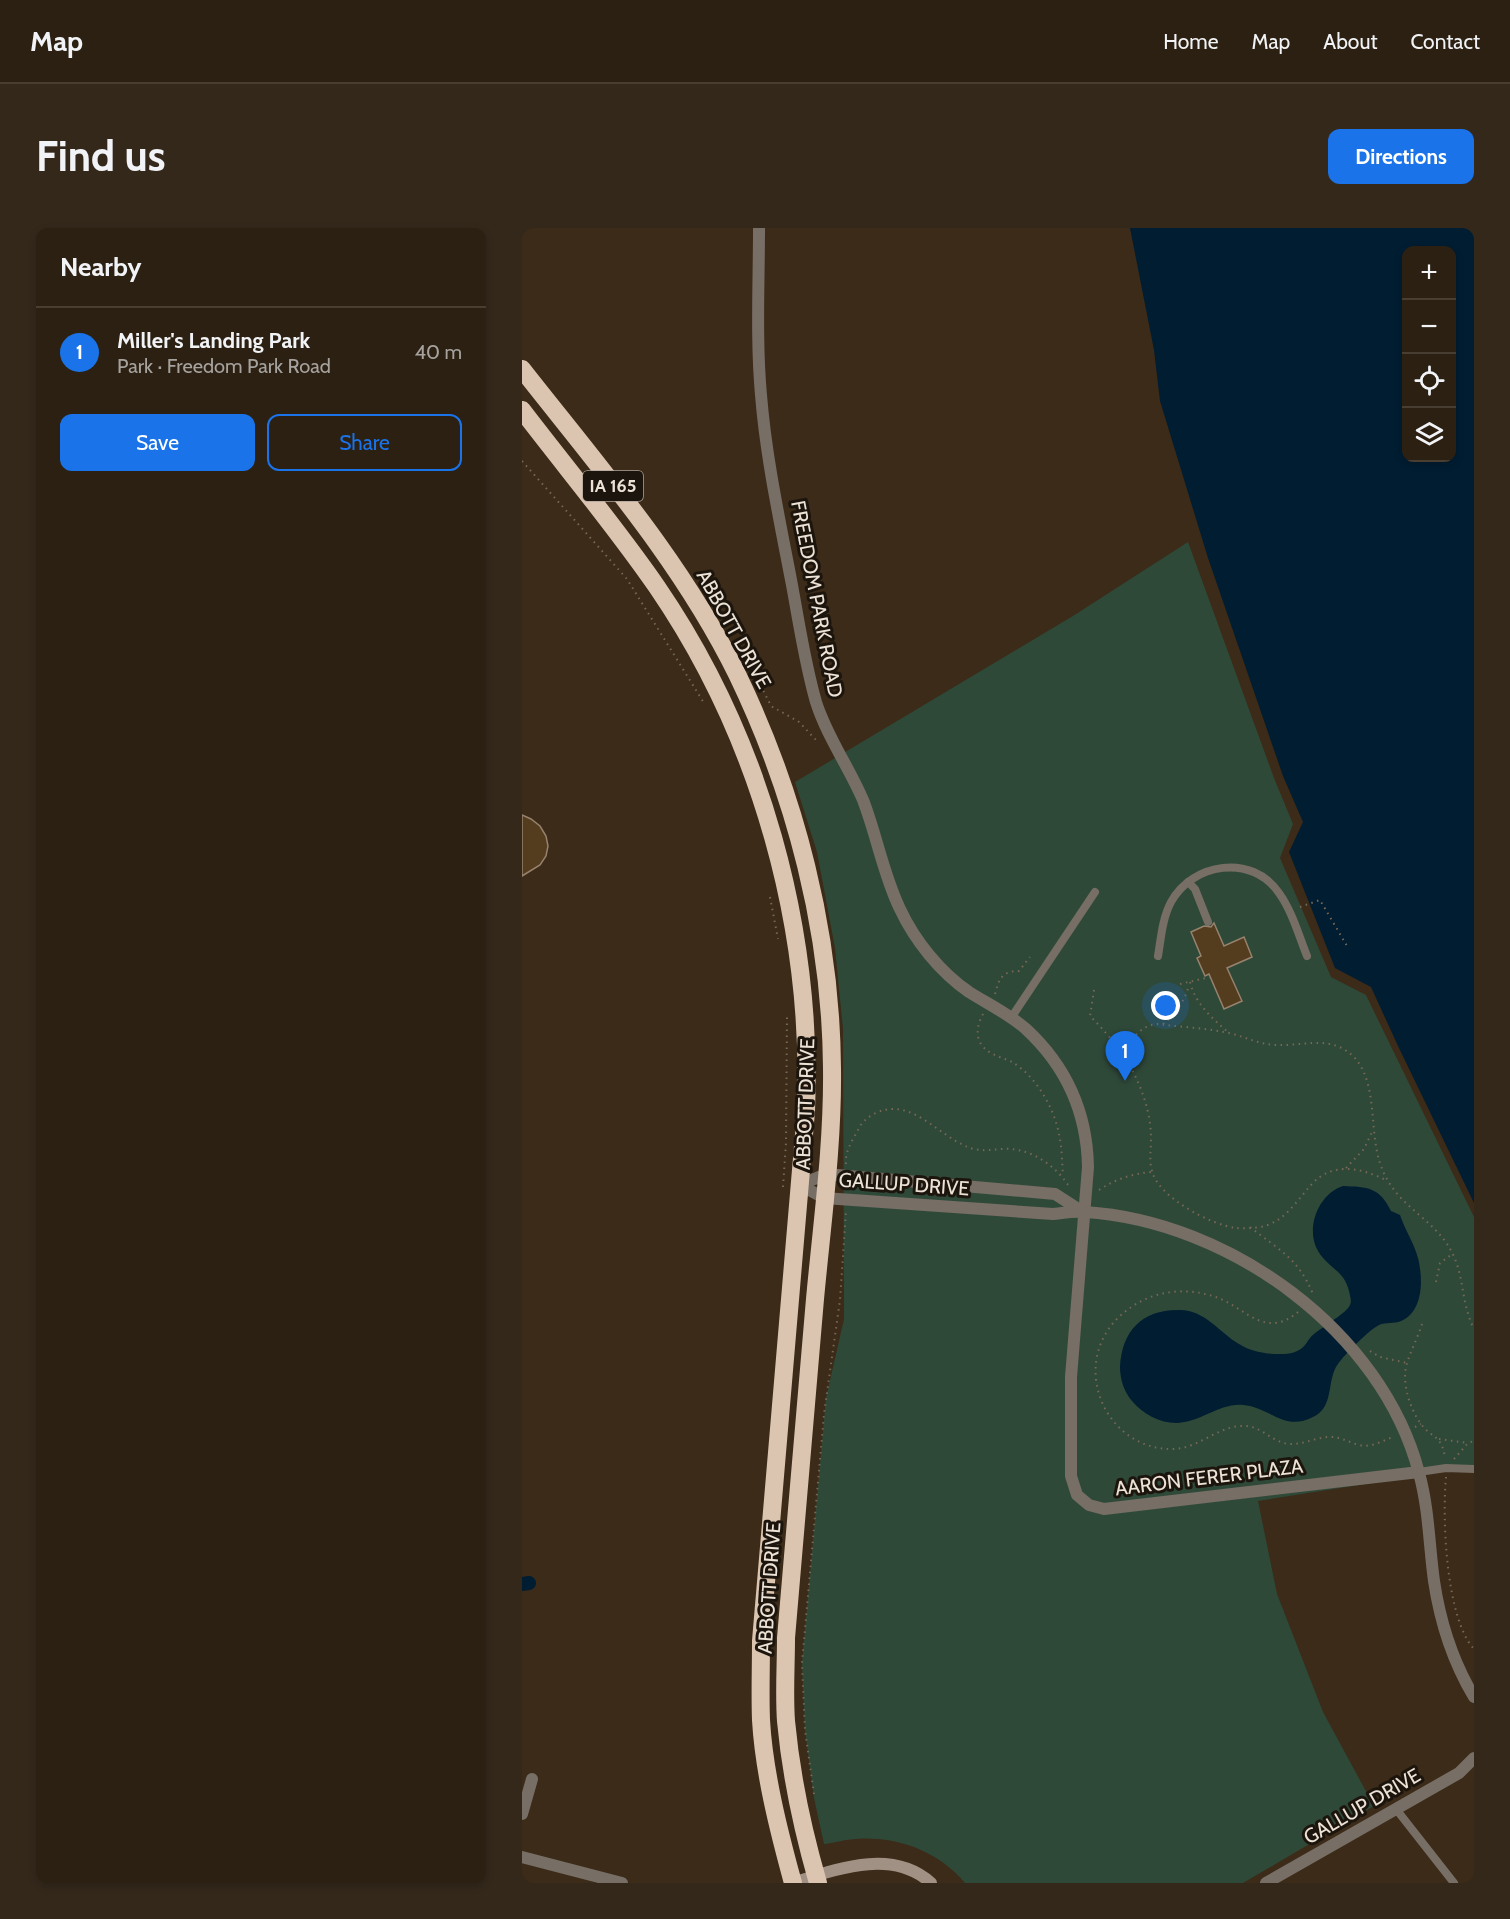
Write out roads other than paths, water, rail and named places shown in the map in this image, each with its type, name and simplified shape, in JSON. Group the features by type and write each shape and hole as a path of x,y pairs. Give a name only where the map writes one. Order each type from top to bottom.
{"highway":[{"name":"ABBOTT DRIVE","path":"522,369 679,574 730,661 756,716 786,796 812,892 823,958 832,1068 826,1174 786,1638 785,1676 786,1720 792,1766 817,1879"},
{"name":"ABBOTT DRIVE","path":"522,410 658,588 690,641 727,713 748,762 765,810 790,908 805,1014 807,1074 760,1678 761,1722 769,1775 779,1831 793,1883"}],"street":[{"name":"FREEDOM PARK ROAD","path":"759,228 759,367 765,430 812,683 822,719 863,800 889,882 900,909 916,937 948,974 966,990 1025,1029 1053,1059 1076,1098 1087,1147 1088,1167 1083,1212"},
{"name":"GALLUP DRIVE","path":"800,1185 826,1174 1055,1194 1083,1212"},
{"name":"GALLUP DRIVE","path":"800,1185 824,1198 1053,1214 1083,1212 1146,1222 1211,1244 1258,1270 1306,1304 1361,1350 1404,1432 1419,1472 1426,1502 1435,1584 1445,1629 1456,1663 1474,1697"},
{"name":"AARON FERER PLAZA","path":"1083,1212 1071,1377 1070,1424 1072,1483 1077,1495 1083,1501 1104,1509 1419,1472"},
{"name":"GALLUP DRIVE","path":"1266,1883 1462,1771 1474,1758"},
{"path":"522,1814 532,1779"},
{"path":"522,1857 622,1883"},
{"path":"793,1883 817,1879 862,1865 893,1864 914,1871 931,1883"}],"lane":[{"path":"1158,956 1165,918 1177,893 1188,882 1209,870 1223,866 1249,871 1270,882 1279,892 1289,911 1307,956"},
{"path":"1188,882 1195,889 1208,922"},
{"path":"1011,1018 1095,892"},
{"path":"1419,1472 1446,1468 1474,1469"},
{"path":"1396,1809 1454,1883"}],"water":[{"path":"1130,228 1474,228 1474,1203 1371,987 1335,968 1289,852 1303,822 1283,776 1208,558 1160,401 1154,350"},
{"path":"1343,1186 1372,1190 1382,1197 1391,1211 1400,1215 1418,1258 1421,1284 1418,1302 1409,1316 1401,1321 1382,1324 1375,1328 1341,1360 1334,1370 1327,1400 1320,1413 1303,1421 1294,1422 1253,1407 1234,1405 1193,1420 1170,1423 1147,1414 1136,1406 1122,1381 1120,1367 1122,1354 1130,1332 1137,1324 1155,1313 1189,1311 1205,1318 1244,1347 1264,1353 1284,1354 1300,1350 1314,1334 1347,1309 1351,1300 1347,1284 1318,1251 1313,1233 1316,1213 1321,1204 1334,1190"}],"waterway":[{"path":"522,1584 529,1583"}],"place":[{"name":"Miller's Landing Park","path":"1125,1081"}]}
